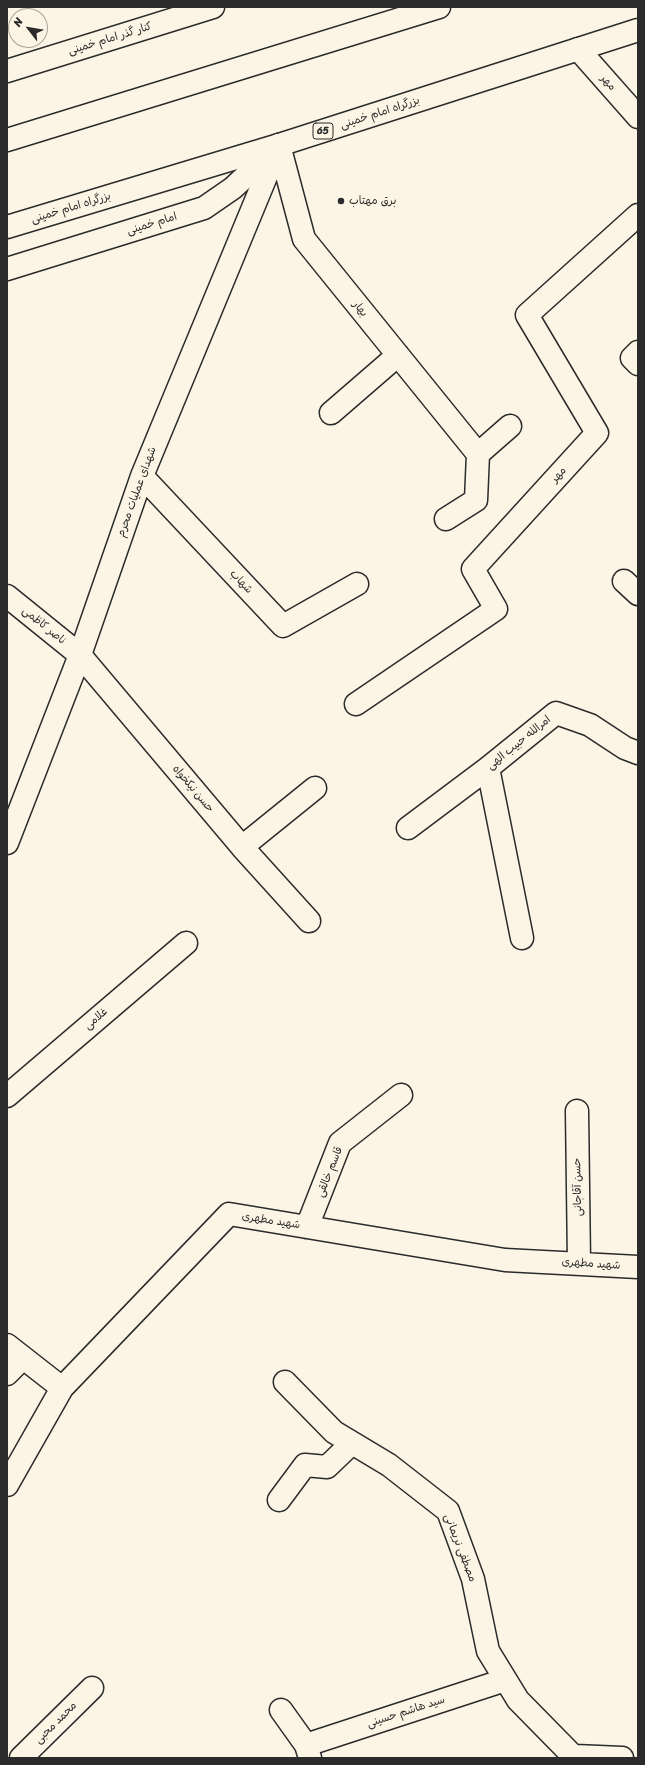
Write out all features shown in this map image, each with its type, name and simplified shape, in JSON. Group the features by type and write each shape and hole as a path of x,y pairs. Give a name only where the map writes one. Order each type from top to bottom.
{"main road":[{"name":"کنار گذر امام خمینی","path":"7,71 213,7"},
{"path":"7,140 439,7"},
{"name":"بزرگراه امام خمینی","path":"7,227 279,145 638,30"},
{"name":"مهر","path":"578,49 638,116"},
{"name":"امام خمینی","path":"7,269 204,208 233,188 279,145"},
{"name":"بهار","path":"279,145 304,239 478,454"},
{"name":"شهدای عملیات محرم","path":"7,843 80,655 142,476 279,145"},
{"name":"مهر","path":"356,704 496,609 473,569 597,433 527,315 638,215"},
{"path":"638,352 632,358 638,364"},
{"path":"331,413 398,355"},
{"path":"446,519 476,500 478,454 510,426"},
{"name":"شهاب","path":"142,476 283,626 357,584"},
{"name":"ناصر کاظمی","path":"7,597 80,655"},
{"name":"حسن نیکخواه","path":"80,655 242,847 309,921"},
{"name":"امرالله حبیب الهی","path":"408,828 488,768 556,713 590,725 625,748 638,753"},
{"path":"488,768 522,938"},
{"path":"242,847 315,788"},
{"name":"غلامی","path":"7,1096 186,942"},
{"name":"قاسم خالقی","path":"307,1227 340,1143 400,1095"},
{"name":"حسن آقاجانی","path":"577,1111 579,1263"},
{"name":"شهید مطهری","path":"7,1485 62,1388 229,1214 505,1260 638,1267"},
{"path":"7,1374 15,1351 62,1388"},
{"name":"مصطفی نریمانی","path":"285,1382 334,1432 389,1465 448,1511 473,1579 488,1651 518,1700 575,1757"},
{"path":"279,1500 305,1465 327,1468 352,1443"},
{"name":"سید هاشم حسینی","path":"308,1751 505,1680"},
{"name":"محمد محبی","path":"21,1758 92,1688"},
{"path":"281,1710 308,1751"},
{"path":"575,1757 622,1758"}],"place":[{"name":"برق مهتاب","path":"341,201"}]}
